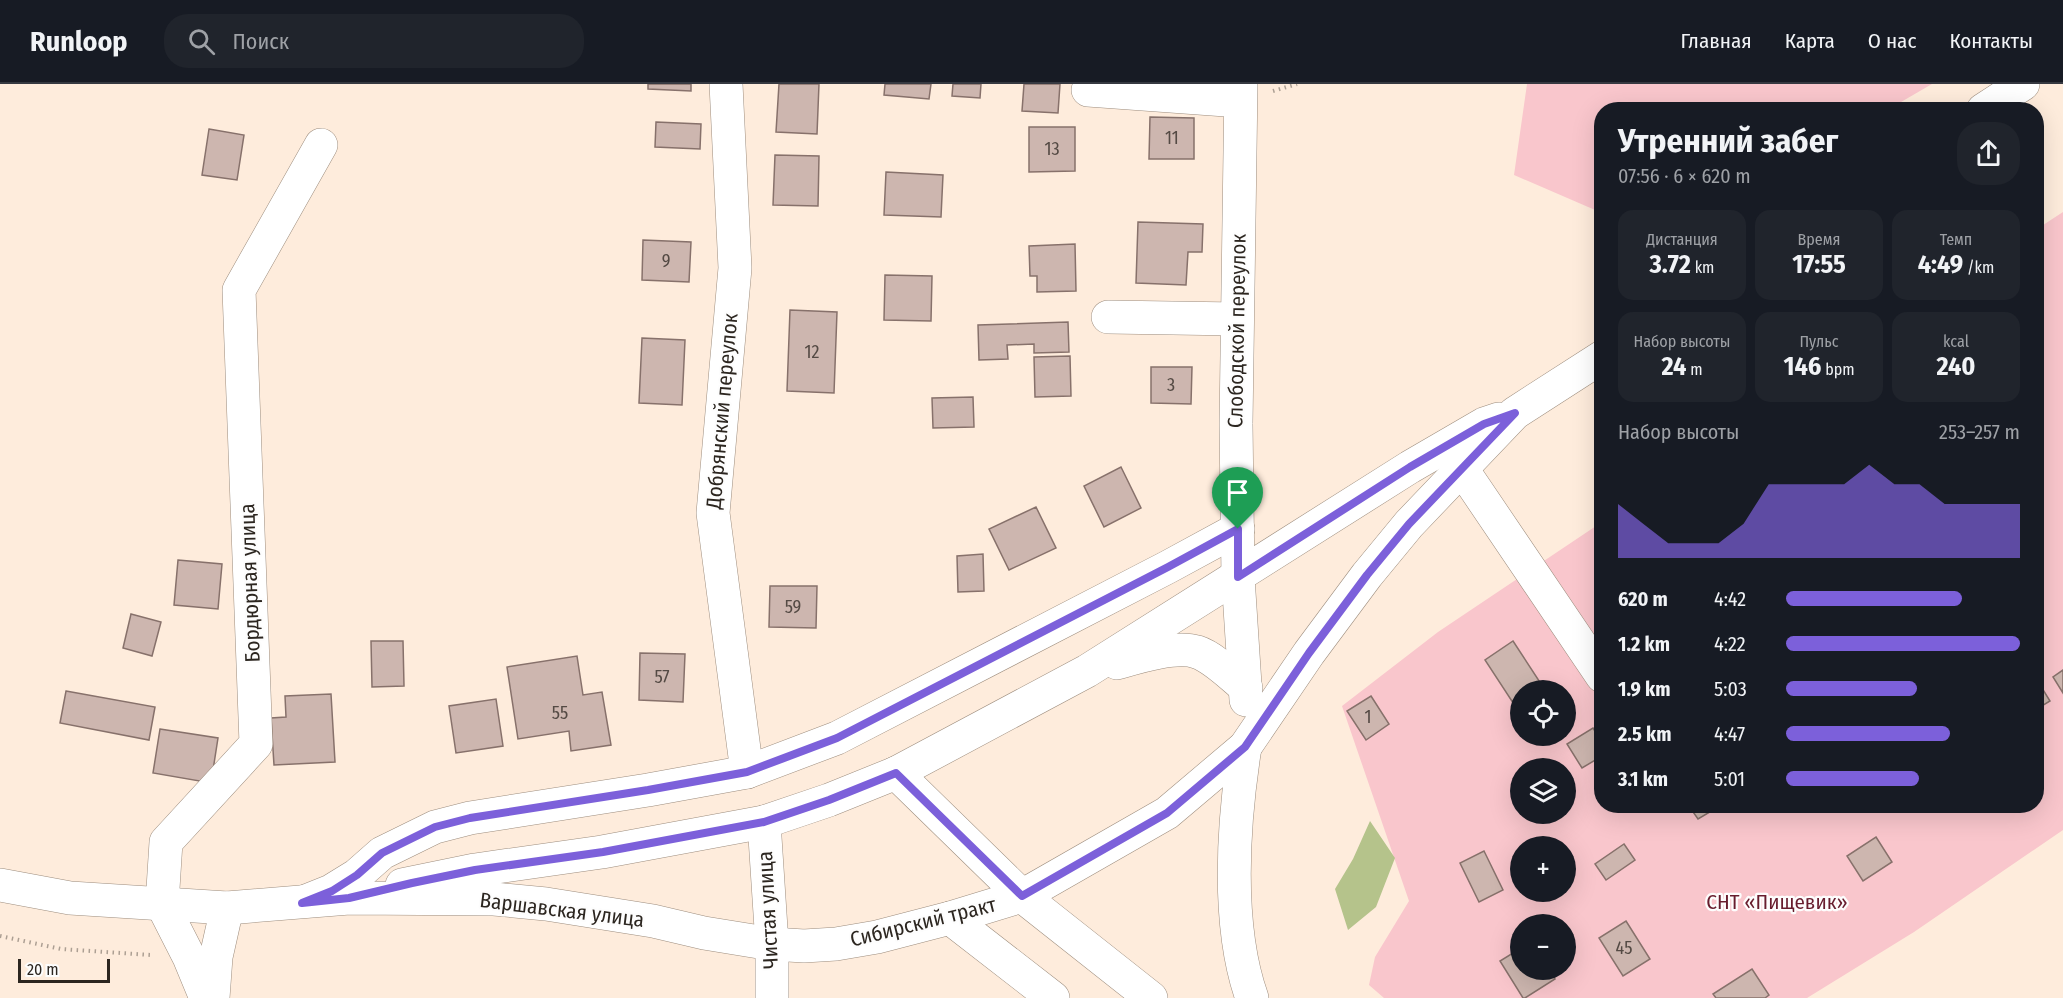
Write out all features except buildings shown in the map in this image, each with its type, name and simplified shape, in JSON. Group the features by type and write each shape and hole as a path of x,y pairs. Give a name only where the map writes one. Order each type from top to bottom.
{"main road":[{"name":"Добрянский переулок","path":"726,84 735,268 712,513 747,772"},
{"path":"1995,102 2023,84"},
{"path":"1088,90 1240,92"},
{"name":"Слободской переулок","path":"1240,92 1236,424 1238,577 1246,688 1245,747 1237,798 1236,913 1242,962 1252,998"},
{"name":"Бордюрная улица","path":"162,904 166,842 256,744 238,290 321,144"},
{"path":"1108,317 1237,319"},
{"name":"Сибирский тракт","path":"764,822 829,800 896,773 1087,671 1410,467 1484,424 1515,413 1594,362"},
{"name":"Сибирский тракт","path":"772,944 804,946 836,944 877,937 1022,896 1167,813 1245,747 1309,653 1367,575 1409,524 1515,413"},
{"path":"1462,469 1594,664"},
{"name":"Варшавская улица","path":"302,903 332,891 357,875 382,853 435,827 470,818 747,772 837,738 1158,573 1238,529"},
{"path":"1087,671 1147,654 1174,651 1196,652 1214,662 1246,688"},
{"path":"896,773 1022,896 1151,998"},
{"name":"Варшавская улица","path":"349,898 475,870 603,852 764,822"},
{"name":"Чистая улица","path":"764,822 772,944 772,998"},
{"name":"Варшавская улица","path":"0,885 70,898 227,908 349,898 494,899 546,903 772,944"},
{"path":"162,904 189,957 206,998"},
{"path":"213,998 216,957 227,908"},
{"path":"950,918 1053,998"}],"path":[{"path":"0,936 61,949 189,957"}],"green space":[{"path":"1527,84 1932,84 1901,102 1594,102 1594,210 1514,175"},
{"name":"СНТ «Пищевик»","path":"2063,212 2063,830 1914,932 1807,998 1384,998 1369,985 1375,957 1409,901 1342,706 1438,632 1594,527 1594,813 2044,813 2044,224"}],"shaded area":[{"path":"1370,821 1395,858 1376,907 1348,930 1335,889 1353,859"}],"route":[{"path":"1515,413 1409,524 1367,575 1309,653 1245,747 1167,813 1022,896 896,773 829,800 764,822 603,852 475,870 349,898 302,903 332,891 357,875 382,853 435,827 470,818 548,804 648,790 747,772 837,738 1238,529 1238,577 1410,467 1484,424 1515,413"}]}
